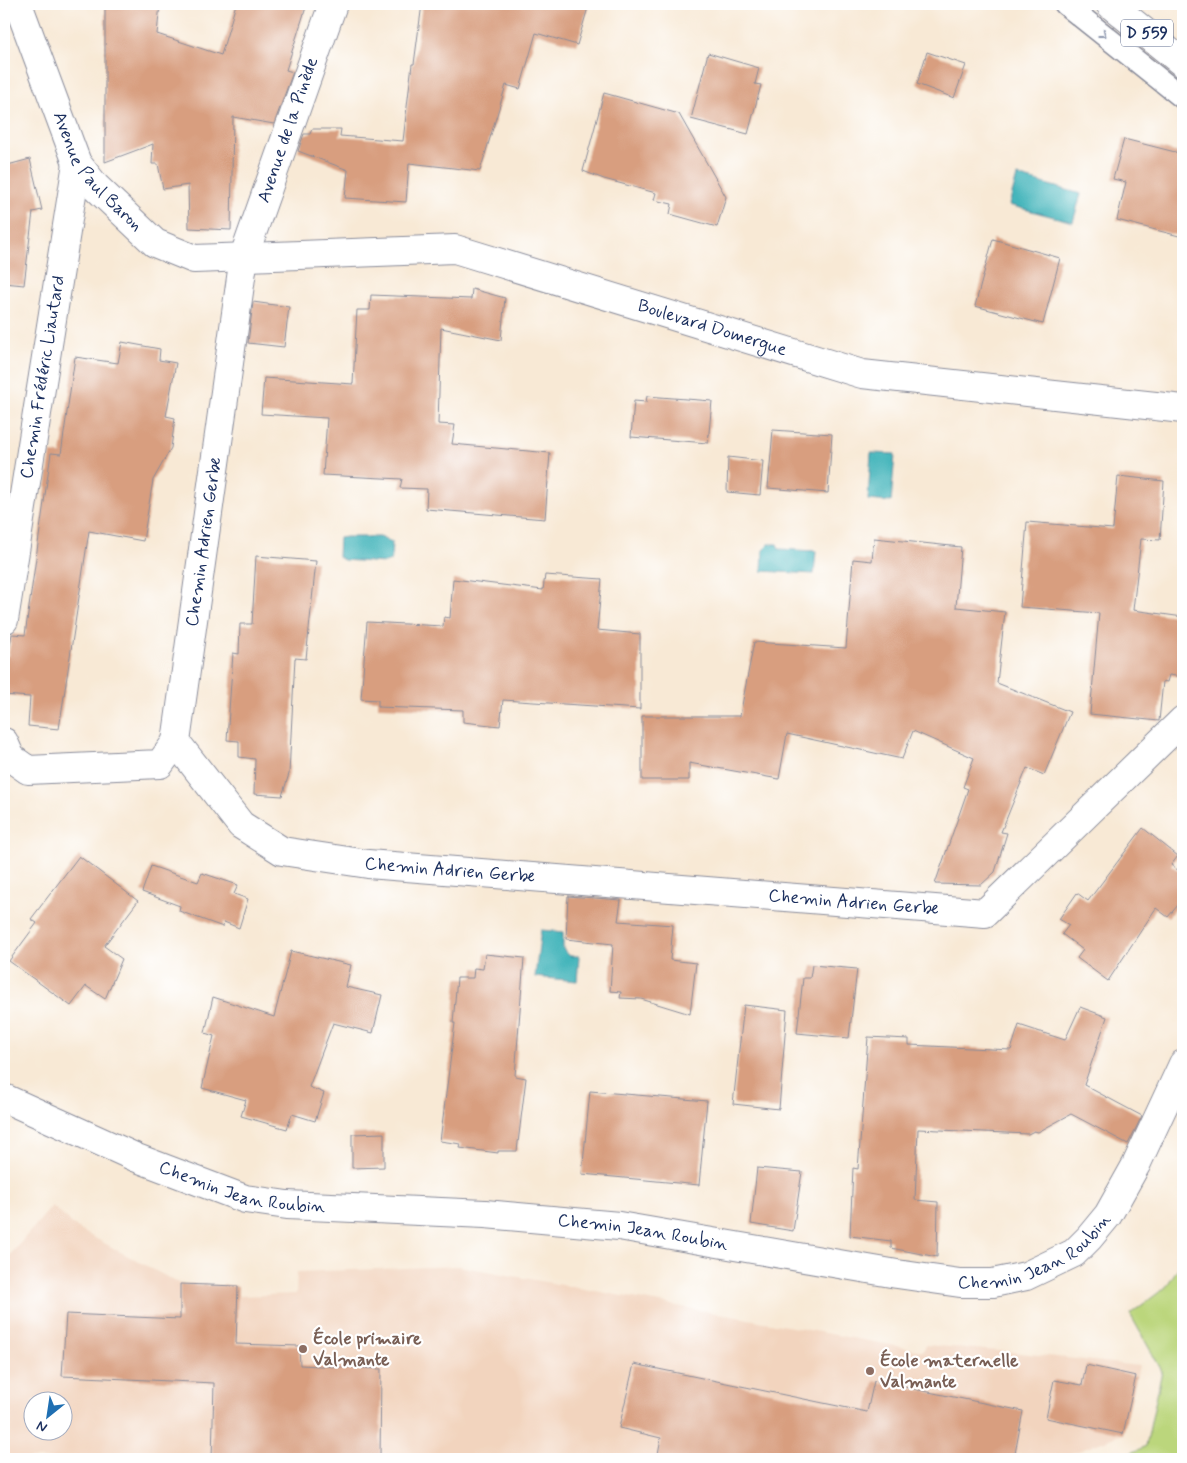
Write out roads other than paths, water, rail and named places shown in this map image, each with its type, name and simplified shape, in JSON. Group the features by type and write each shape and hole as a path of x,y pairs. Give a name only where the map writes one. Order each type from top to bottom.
{"street":[{"name":"Avenue Paul Baron","path":"18,4 77,163 96,188 155,244 194,259 244,256"},
{"name":"Avenue de la Pinède","path":"244,256 332,4"},
{"name":"D 559","path":"1110,4 1183,63"},
{"name":"Chemin Frédéric Liautard","path":"4,620 77,163"},
{"name":"Boulevard Domergue","path":"244,256 455,249 862,374 1183,409"},
{"name":"Chemin Adrien Gerbe","path":"244,256 176,742 241,825 282,851 368,864 985,913 1183,720"},
{"path":"4,742 10,758 28,770 160,764 176,742"},
{"name":"Chemin Jean Roubin","path":"8,1099 138,1158 245,1199 287,1205 404,1209 619,1226 897,1274 960,1283 993,1283 1026,1276 1074,1253 1089,1238 1108,1216 1136,1164 1183,1064"}],"lane":[{"path":"1065,4 1183,98"}],"water":[{"path":"1017,176 1081,194 1073,222 1009,205"},
{"path":"871,453 895,454 891,502 868,500"},
{"path":"380,537 392,542 391,560 385,563 344,560 338,557 339,538"},
{"path":"769,544 777,544 779,549 816,551 814,574 762,571 763,550"},
{"path":"541,930 563,932 563,949 570,956 579,956 577,981 535,977"}],"place":[{"name":"École primaire Valmante","path":"303,1349"},
{"name":"École maternelle Valmante","path":"870,1371"}]}
